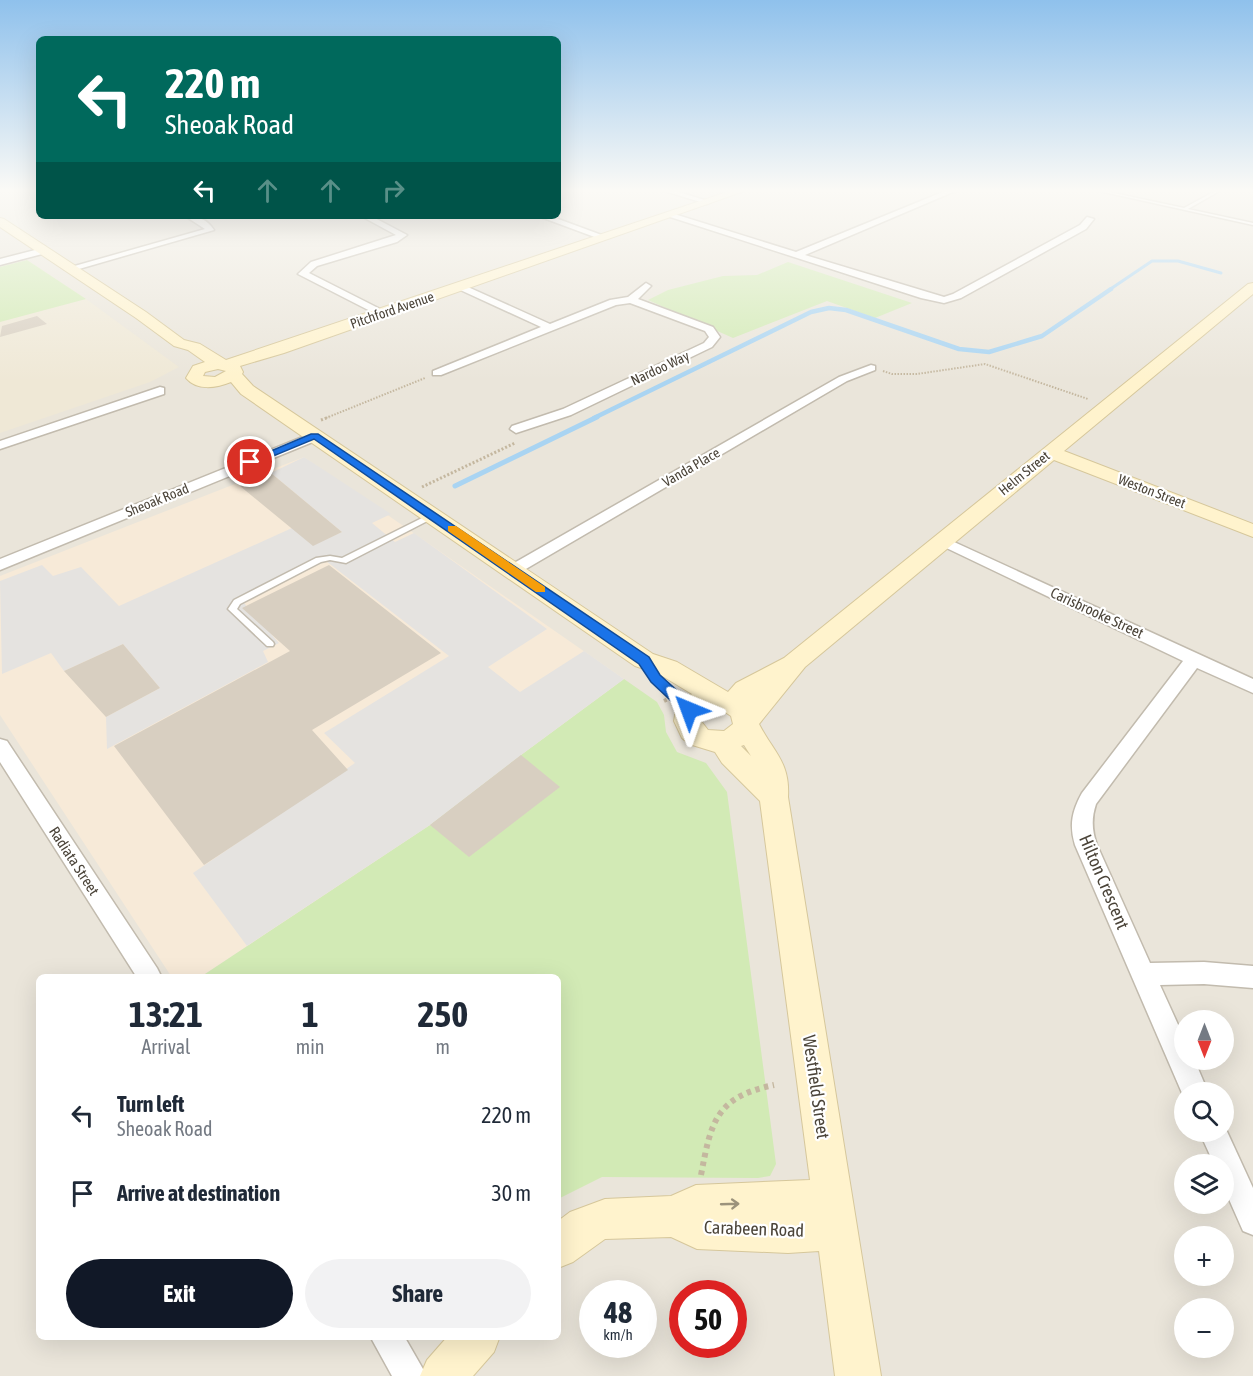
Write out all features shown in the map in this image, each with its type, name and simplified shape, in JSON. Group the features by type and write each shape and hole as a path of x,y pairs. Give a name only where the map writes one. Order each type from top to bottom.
{"street":[{"path":"0,262 34,253"},
{"name":"Westfield Street","path":"46,253 141,315 179,343 194,347 318,428 433,516 644,660 668,668 736,712 765,756 775,778 774,797 858,1376"},
{"path":"69,269 128,253"},
{"path":"350,253 314,264 303,274 382,314"},
{"name":"Pitchford Avenue","path":"199,369 232,373 278,350 555,253"},
{"path":"792,253 944,300 968,291 1036,253"},
{"path":"798,255 802,253"},
{"path":"459,286 550,327"},
{"path":"436,373 614,302 631,300 646,286"},
{"name":"Helm Street","path":"736,712 942,540 1253,287"},
{"name":"Nardoo Way","path":"516,429 567,412 708,345 715,337 709,329 631,300"},
{"name":"Westfield Street","path":"179,343 179,349 188,355 199,369 193,375 196,380 212,382 232,373"},
{"name":"Vanda Place","path":"513,570 843,379 871,368"},
{"path":"0,445 160,391"},
{"name":"Sheoak Road","path":"0,565 318,428"},
{"name":"Weston Street","path":"1050,452 1253,531"},
{"name":"Carisbrooke Street","path":"942,540 1253,687"},
{"name":"Hilton Crescent","path":"1191,1082 1081,830 1082,816 1089,799 1194,659"},
{"name":"Westfield Street","path":"644,660 656,678 680,704"},
{"path":"701,701 736,712 738,738 711,742 695,735 687,723 680,704 701,701"},
{"path":"723,742 732,755 774,797"},
{"name":"Radiata Street","path":"0,746 148,974"},
{"path":"1143,974 1204,973 1253,977"},
{"path":"1218,1142 1253,1221"},
{"name":"Carabeen Road","path":"561,1245 585,1227 605,1219 674,1216 697,1228 788,1232 834,1215"},
{"path":"388,1340 411,1376"},
{"path":"443,1376 474,1340"}],"lane":[{"path":"270,644 232,609 237,602 319,560 330,558 343,561 433,516"}],"path":[{"path":"871,368 892,374 916,374 985,364 1106,406"},
{"path":"318,428 436,373"},
{"path":"421,488 519,441"},
{"path":"664,701 680,704"},
{"path":"700,1181 709,1133 715,1119 730,1103 747,1092 774,1085"}],"shaded area":[{"path":"0,253 1253,253 1253,1376 0,1376"},
{"path":"27,260 86,299 179,367 150,382 0,433 0,267"},
{"path":"304,457 624,679 430,825 205,974 170,974 0,715 0,576"},
{"path":"304,457 391,514 372,523 395,542 414,533 547,629 488,667 520,692 584,651 624,679 430,825 247,946 193,873 355,763 324,733 449,656 326,561 243,602 279,643 263,651 268,662 107,749 106,717 160,688 123,644 64,671 51,653 2,674 0,581 42,565 53,576 81,567 119,606 292,528 313,545 342,532 271,473"}],"green space":[{"path":"27,260 86,299 0,322 0,267"},
{"path":"788,262 912,303 875,318 827,301 733,338 648,300 668,290 723,276 757,275"},
{"path":"624,679 657,702 664,715 666,732 677,752 706,763 727,792 776,1164 770,1176 758,1178 602,1177 561,1198 561,974 205,974 430,825"}],"building":[{"path":"37,316 47,324 0,337 2,326"},
{"path":"271,473 342,532 313,546 240,486"},
{"path":"329,565 441,653 312,730 348,770 204,865 114,746 290,651 242,608"},
{"path":"123,644 160,688 106,717 64,671"},
{"path":"521,755 560,787 469,857 430,825"}],"waterway":[{"path":"1109,290 1152,261 1178,261 1221,273"},
{"path":"594,418 811,312 829,308 846,310 959,349 989,352 1042,336 1111,289"},
{"path":"455,486 597,417"}],"slow traffic":[{"path":"452,529 541,589"}],"route":[{"path":"250,462 315,436 644,660 656,678 669,688 689,710"}]}
